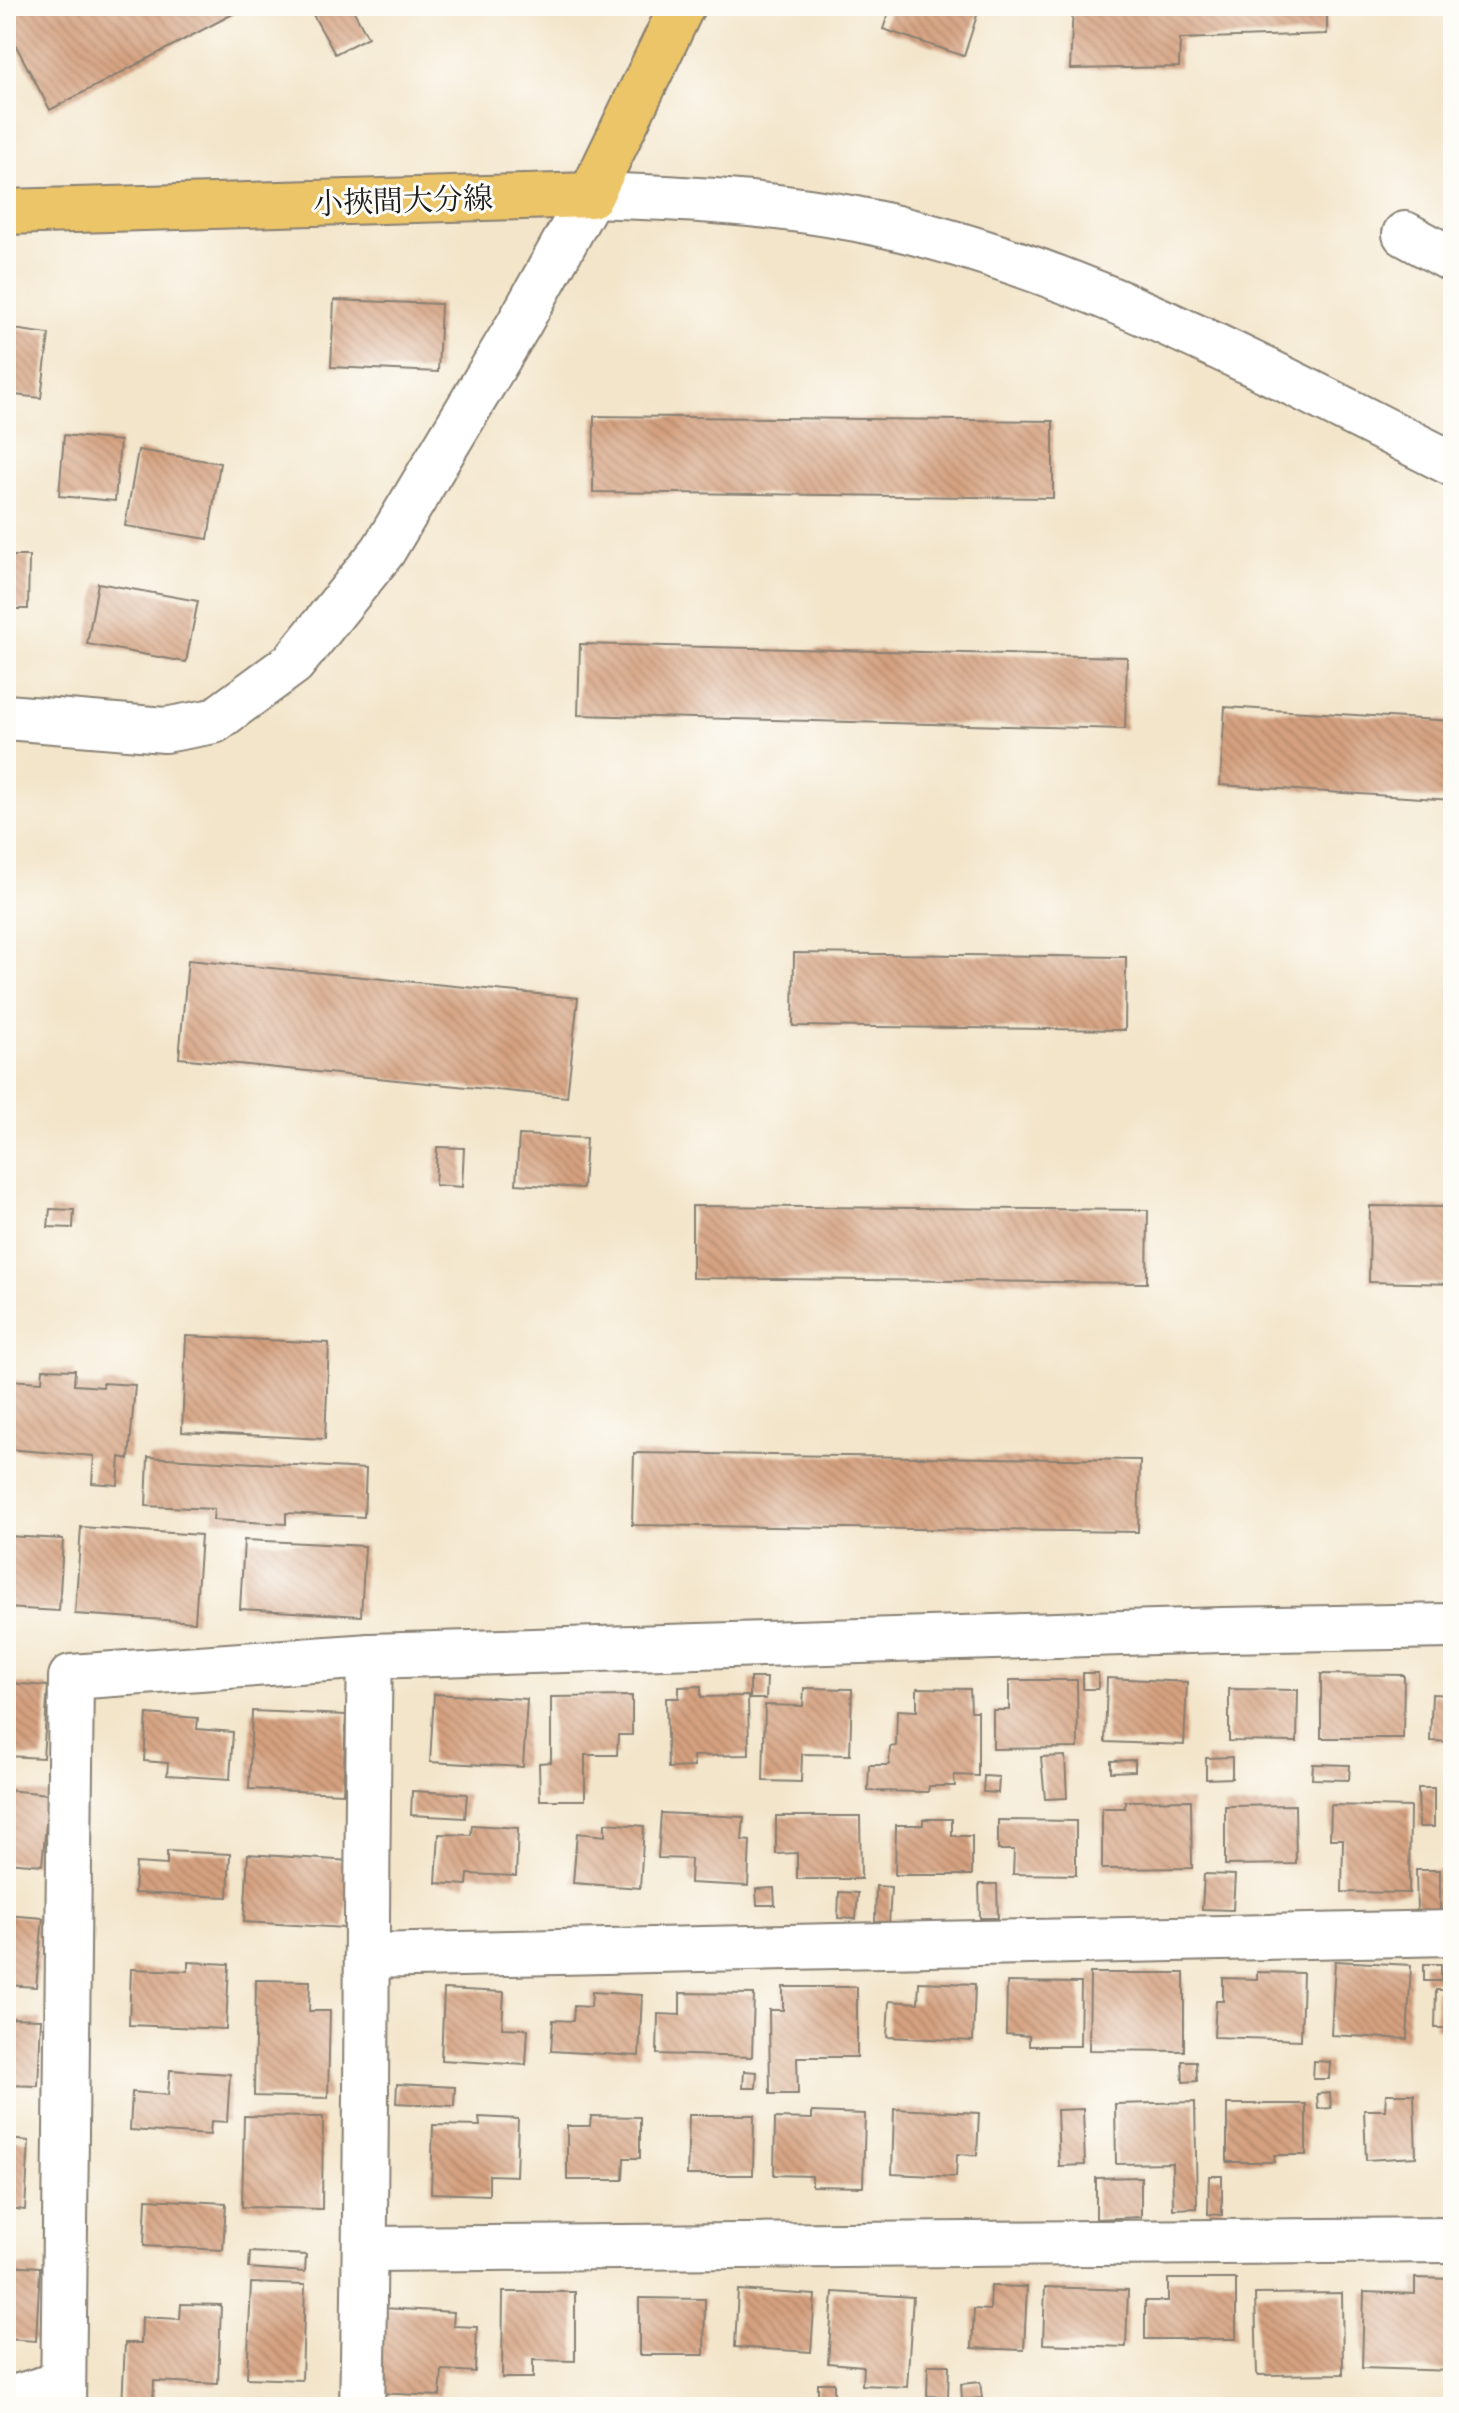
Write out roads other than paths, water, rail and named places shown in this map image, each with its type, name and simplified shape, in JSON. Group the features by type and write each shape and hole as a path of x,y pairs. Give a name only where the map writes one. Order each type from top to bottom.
{"main road":[{"path":"591,195 682,6"},
{"name":"小挾間大分線","path":"6,212 591,195"}],"street":[{"path":"6,717 165,730 214,721 293,663 383,551 519,324 591,195 761,205 855,219 985,252 1089,289 1175,327 1453,464"},
{"path":"1405,234 1453,260"},
{"path":"6,2400 63,2395 71,1677 370,1656 1207,1630 1453,1626"},
{"path":"362,2407 370,1656"},
{"path":"367,1956 1453,1933"},
{"path":"366,2249 1453,2240"}]}
